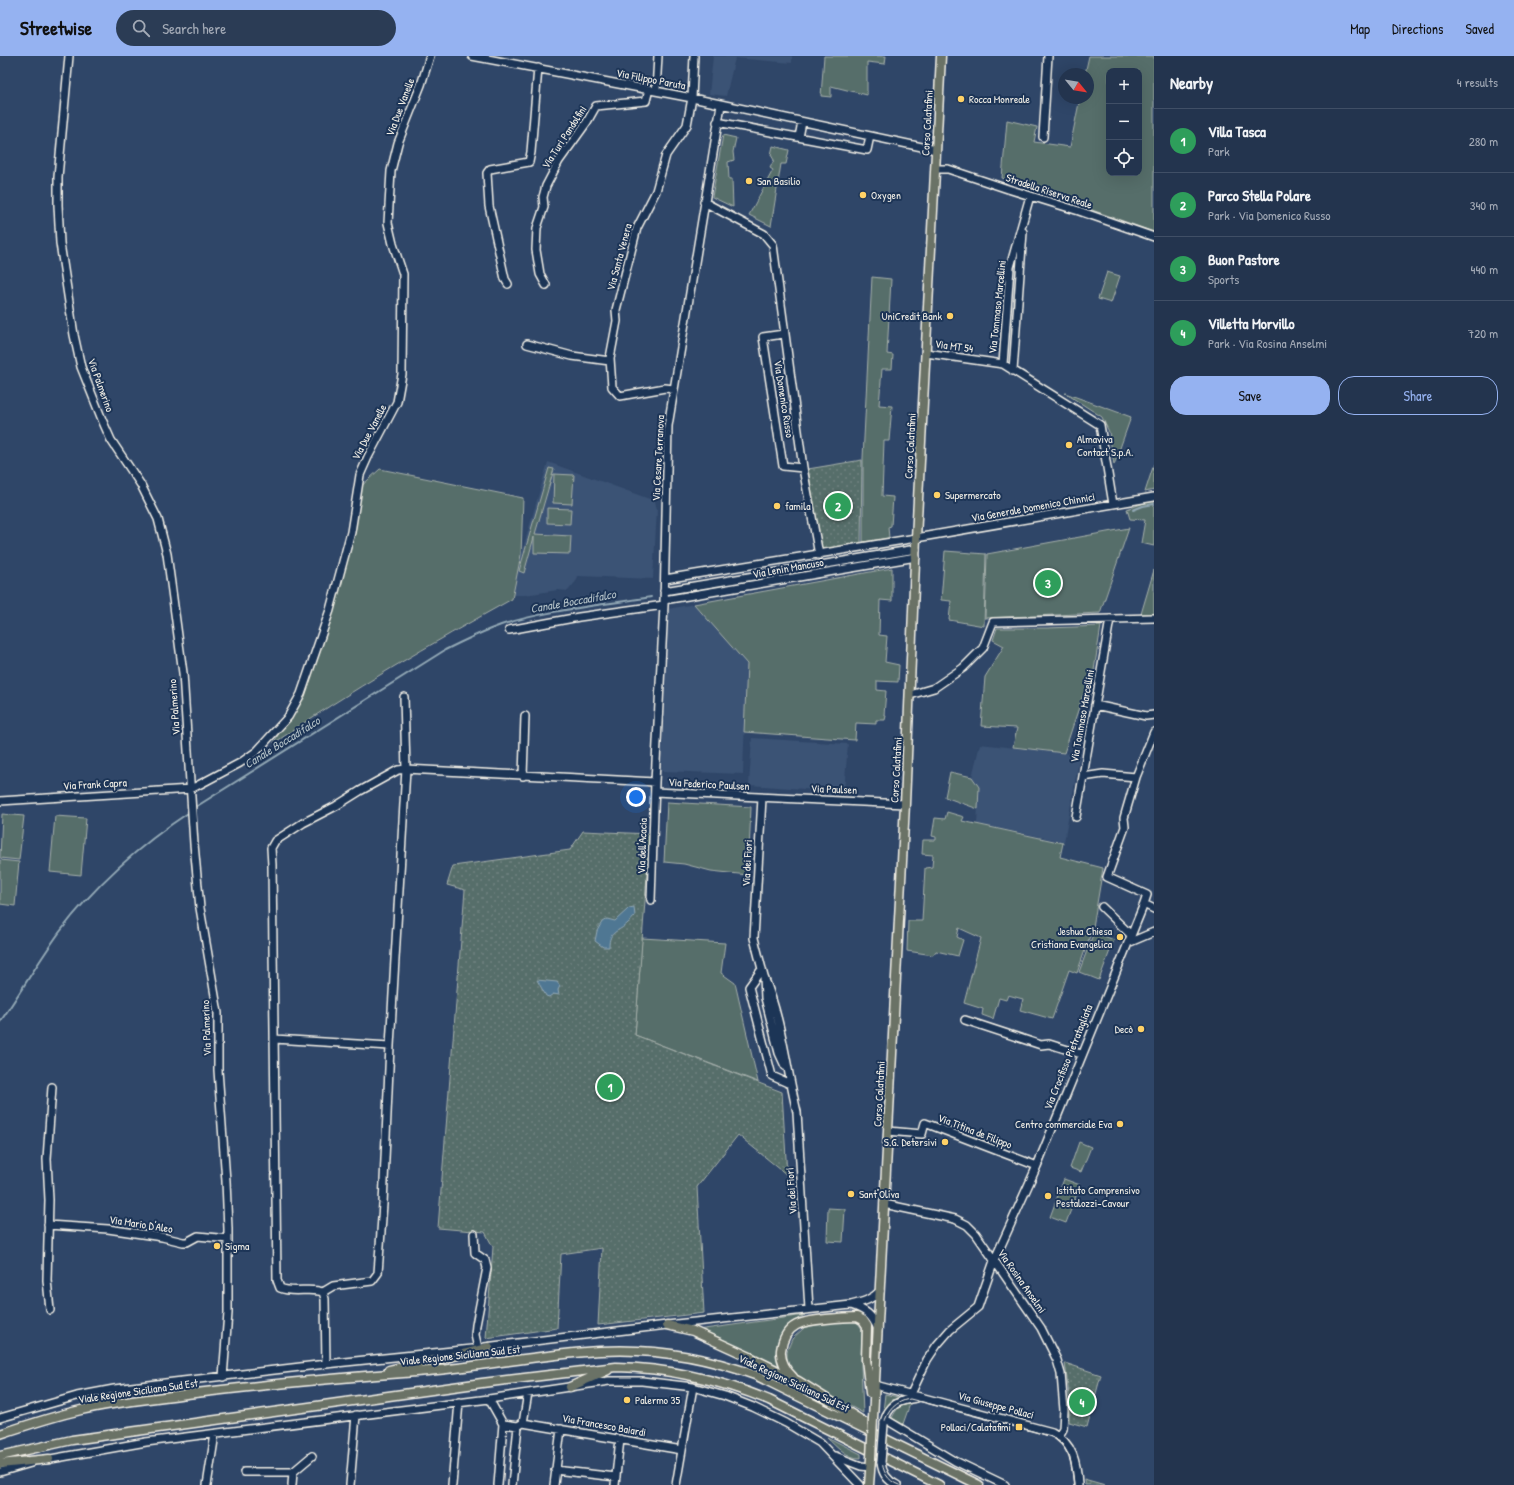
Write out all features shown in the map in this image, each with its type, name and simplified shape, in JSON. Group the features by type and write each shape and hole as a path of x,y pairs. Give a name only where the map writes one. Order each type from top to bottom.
{"main road":[{"name":"Corso Calatafimi","path":"869,1485 905,804 916,538 942,56"},
{"path":"798,1381 788,1373 783,1364 780,1353 782,1342 787,1333 795,1325 806,1321 857,1317 863,1320 867,1326 866,1359 873,1419"},
{"path":"667,1325 693,1331 798,1381 908,1450 980,1485"},
{"path":"366,1376 489,1347"},
{"name":"Viale Regione Siciliana Sud Est","path":"0,1434 65,1414 107,1405 226,1390 445,1369 600,1350 629,1350 675,1354 729,1366 755,1375 908,1450"},
{"path":"570,1387 616,1367"},
{"path":"0,1456 72,1440 482,1383 616,1367 663,1370 737,1387 769,1400 870,1454 939,1485"},
{"path":"0,1464 49,1459"}],"street":[{"name":"Via Palmerino","path":"69,56 58,178 58,205 60,243 74,335 81,367 111,440 141,485 156,514 163,534 183,673 200,908 218,1013 218,1070 226,1181 228,1239 228,1313 222,1377"},
{"name":"Via Due Vanelle","path":"191,789 234,766 257,751 288,717 301,694 330,610 353,524 360,475 397,402 402,374 403,274 388,223 391,171 398,143 421,85 430,56"},
{"name":"Via Filippo Paruta","path":"472,56 500,59 936,150"},
{"path":"652,90 658,56"},
{"name":"Via Santa Venera","path":"674,389 665,388 620,396 612,387 610,361 617,321 616,310 637,228 656,191 666,155 687,125 692,98 694,56"},
{"path":"1043,137 1048,56"},
{"path":"508,284 505,279 489,206 487,173 490,169 528,162 531,152 538,68"},
{"name":"Via Turi Pandolfini","path":"546,285 540,274 536,250 537,228 544,208 543,197 546,186 559,161 587,122 596,106 646,101 652,90"},
{"name":"Via Cesare Terranova","path":"655,792 665,579 668,426 721,105"},
{"path":"717,122 867,150 870,136"},
{"path":"798,137 802,122"},
{"name":"Stradella Riserva Reale","path":"936,169 948,169 1154,238"},
{"name":"Via Tommaso Marcellini","path":"1030,196 1010,267 1003,364 1100,425 1113,504"},
{"name":"Via Domenico Russo","path":"704,202 764,234 773,245 784,334 804,468 819,555"},
{"name":"Via Tommaso Marcellini","path":"1013,370 1024,218"},
{"name":"Via Domenico Russo","path":"784,334 763,337 783,466 804,468"},
{"path":"527,344 572,356 610,361"},
{"name":"Via MT 54","path":"926,353 1003,364"},
{"name":"Via Generale Domenico Chinnici","path":"916,538 1154,497"},
{"name":"Via Lenin Mancuso","path":"665,579 916,538"},
{"name":"Via Lenin Mancuso","path":"664,591 916,553"},
{"name":"Via Lenin Mancuso","path":"509,630 664,603 916,553"},
{"path":"910,695 934,688 963,668 983,648 993,622 1154,618"},
{"name":"Via Tommaso Marcellini","path":"1076,817 1110,619"},
{"path":"323,1292 333,1286 372,1281 378,1274 406,770 404,697"},
{"path":"1095,705 1146,716 1154,715"},
{"path":"524,776 525,716"},
{"path":"1154,732 1136,777 1124,818 1125,827 1107,877 1147,895 1144,904 1154,908"},
{"path":"323,1292 315,1289 287,1291 280,1288 277,1280 271,848 275,840 398,770 655,782"},
{"path":"1083,777 1103,774 1136,777"},
{"name":"Via Frank Capra","path":"0,801 191,789"},
{"name":"Via Federico Paulsen","path":"655,792 762,798"},
{"name":"Via dell'Acacia","path":"651,900 655,792"},
{"name":"Via Paulsen","path":"762,798 839,800 905,804"},
{"name":"Via dei Fiori","path":"762,798 754,938 763,973 765,998 778,1053 788,1073 797,1112 809,1309"},
{"name":"Via Crocifisso Pietratagliata","path":"911,1394 927,1360 937,1345 950,1330 978,1307 994,1261 1037,1166 1081,1054 1144,904"},
{"path":"1102,907 1131,935"},
{"path":"1128,943 1154,932"},
{"path":"763,973 749,987 772,1076 790,1084"},
{"path":"966,1020 1041,1045 1050,1044 1081,1054"},
{"path":"274,1039 390,1046"},
{"path":"50,1310 47,1280 47,1159 52,1086"},
{"name":"Via Titina de Filippo","path":"888,1131 922,1134 925,1123 1037,1166"},
{"name":"Via Rosina Anselmi","path":"884,1204 955,1219 967,1225 976,1234 1041,1328 1057,1360 1061,1374 1064,1410 1062,1429 1059,1436"},
{"name":"Via Mario D'Aleo","path":"48,1225 108,1229 138,1235 162,1237 183,1242 187,1242 198,1236 228,1239"},
{"path":"474,1234 475,1253 485,1260 487,1268 476,1325 475,1335 478,1348"},
{"name":"Viale Regione Siciliana Sud Est","path":"0,1418 77,1396 106,1390 851,1305 865,1302 873,1298 880,1291"},
{"path":"323,1292 325,1299 326,1364"},
{"path":"851,1305 858,1307 870,1315 878,1329"},
{"path":"0,1472 49,1459 146,1442 489,1399 609,1380 642,1381 692,1387 725,1396 760,1410 810,1436 820,1443 860,1485"},
{"name":"Via Giuseppe Pollaci","path":"875,1385 1042,1429 1059,1436 1068,1444 1072,1452 1077,1471 1078,1485"},
{"path":"676,1485 692,1387"},
{"path":"512,1485 520,1424 528,1393"},
{"path":"897,1485 885,1476 881,1462 884,1422 891,1408 899,1401 903,1399 921,1397"},
{"path":"489,1399 503,1424 498,1485"},
{"path":"452,1485 459,1402"},
{"path":"350,1485 356,1416"},
{"path":"884,1422 955,1461 1005,1485"},
{"name":"Via Francesco Baiardi","path":"503,1424 520,1424 561,1429 682,1450"},
{"path":"554,1485 561,1429"},
{"path":"208,1485 215,1434"},
{"path":"615,1485 620,1440"},
{"path":"833,1455 861,1466 870,1467"},
{"path":"244,1472 293,1472 312,1456"},
{"path":"555,1470 616,1477"},
{"path":"292,1485 293,1472"}],"shaded area":[{"path":"713,56 792,56 792,63 735,58 726,96 709,94"},
{"path":"548,462 655,501 657,510 653,579 578,576 577,580 568,591 558,590 525,595 513,595 521,555"},
{"path":"694,604 747,664 743,774 661,771 668,609"},
{"path":"752,738 848,744 844,792 749,785"},
{"path":"980,744 1080,755 1064,842 977,824 979,787 972,777"},
{"path":"634,907 635,916 612,935 609,941 609,947 603,947 595,941 597,931 602,922 607,919 615,921 629,908"},
{"path":"537,980 557,982 560,986 558,990 559,995 553,994 549,997 546,996"}],"green space":[{"path":"824,56 886,56 885,64 867,62 867,95 831,86 831,97 821,96"},
{"path":"1089,56 1154,56 1154,232 1002,178 1007,120 1037,127 1034,142 1070,147 1079,104 1094,104 1094,68 1086,68"},
{"path":"723,135 736,138 733,152 734,160 728,162 729,179 732,179 733,207 712,197"},
{"path":"773,146 789,150 786,164 781,164 771,226 749,215 773,170 770,168 774,160 771,155"},
{"path":"1107,272 1120,276 1111,303 1098,299"},
{"path":"872,277 891,279 887,354 893,355 892,369 882,369 879,405 892,406 889,441 884,441 882,496 893,497 891,526 888,527 889,538 863,542 863,458"},
{"path":"1065,393 1131,417 1114,465 1109,432 1102,417"},
{"path":"862,460 861,543 822,550 808,469"},
{"path":"1154,464 1154,490 1145,492"},
{"path":"549,468 554,469 535,534 571,536 570,554 534,553 534,537 524,573 519,571"},
{"path":"380,469 523,498 521,555 512,599 451,633 332,704 274,743 310,669 351,532 358,489"},
{"path":"554,474 574,475 572,504 553,503"},
{"path":"1154,501 1154,546 1141,543 1145,520 1130,519 1127,509"},
{"path":"547,508 571,509 570,524 547,523"},
{"path":"1129,528 1100,613 985,618 987,554"},
{"path":"945,551 986,554 984,626 949,620 951,601 941,600"},
{"path":"892,568 892,601 880,600 879,635 887,636 885,662 899,665 898,682 877,681 877,690 886,691 885,720 876,720 876,724 856,723 855,740 744,732 747,664 694,604"},
{"path":"1154,570 1154,615 1141,614"},
{"path":"1101,626 1090,696 1083,695 1064,753 1013,747 1017,728 981,726 985,677 1004,646 993,640 997,628"},
{"path":"950,772 972,777 979,787 978,809 945,797"},
{"path":"667,802 751,807 748,875 711,871 684,864 664,862"},
{"path":"947,812 964,817 962,821 1063,843 1060,857 1103,868 1093,927 1077,973 1069,970 1052,1019 1020,1010 1023,999 1008,995 1006,1000 999,998 993,1019 982,1015 983,1009 964,1003 981,938 959,928 957,937 963,940 958,956 936,951 933,955 907,951 908,921 922,921 925,868 932,867 933,855 922,854 923,840 936,840 936,837 932,836 935,818 945,819"},
{"path":"2,814 24,816 19,860 0,858"},
{"path":"55,816 86,818 81,875 50,872"},
{"path":"583,831 650,834 635,1035 782,1092 787,1175 738,1135 697,1187 704,1313 598,1325 602,1248 561,1254 557,1328 486,1338 493,1247 485,1232 438,1228 465,890 447,885 453,866 570,850"},
{"path":"0,860 19,862 15,906 0,904"},
{"path":"1094,932 1114,940 1099,980 1079,972"},
{"path":"642,938 725,943 721,973 735,983 758,1082 635,1035"},
{"path":"1079,1142 1091,1147 1081,1172 1070,1168"},
{"path":"1064,1179 1080,1185 1066,1223 1050,1217"},
{"path":"828,1208 845,1209 843,1242 827,1241"},
{"path":"805,1315 784,1330 780,1336 777,1350 779,1367 718,1337 697,1330"},
{"path":"849,1320 858,1323 862,1329 861,1365 863,1413 804,1381 791,1371 787,1361 787,1351 792,1339 805,1327"},
{"path":"1065,1363 1101,1375 1087,1427 1069,1422 1069,1395"},
{"path":"885,1394 898,1397 891,1401 883,1412"},
{"path":"910,1404 903,1424 892,1418 899,1408"},
{"path":"827,1437 861,1454 861,1458 856,1458 846,1454"},
{"path":"1084,1479 1105,1485 1085,1485"}],"waterway":[{"name":"Canale Boccadifalco","path":"1133,510 1154,504"},
{"name":"Canale Boccadifalco","path":"194,808 445,650 472,637 501,625 537,615 651,597"},
{"name":"Canale Boccadifalco","path":"0,1022 59,933 88,898 137,851 191,811"}],"tram line":[{"path":"899,1485 891,1481 886,1475 883,1467 882,1450 884,1424 887,1415 896,1404 910,1399 1054,1438 1062,1444 1070,1457 1074,1485"}],"place":[{"name":"Rocca Monreale","path":"961,99"},
{"name":"San Basilio","path":"749,181"},
{"name":"Oxygen","path":"863,195"},
{"name":"UniCredit Bank","path":"950,316"},
{"name":"Almaviva Contact S.p.A.","path":"1069,445"},
{"name":"Supermercato","path":"937,495"},
{"name":"famila","path":"777,506"},
{"name":"Parco Stella Polare","path":"838,506"},
{"name":"Buon Pastore","path":"1048,583"},
{"name":"Jeshua Chiesa Cristiana Evangelica","path":"1120,937"},
{"name":"Decò","path":"1141,1029"},
{"name":"Villa Tasca","path":"610,1087"},
{"name":"Centro commerciale Eva","path":"1120,1124"},
{"name":"S.G. Detersivi","path":"945,1142"},
{"name":"Sant'Oliva","path":"851,1194"},
{"name":"Istituto Comprensivo Pestalozzi-Cavour","path":"1048,1196"},
{"name":"Sigma","path":"217,1246"},
{"name":"Palermo 35","path":"627,1400"},
{"name":"Villetta Morvillo","path":"1082,1402"},
{"name":"Pollaci/Calatafimi","path":"1019,1427"}]}
